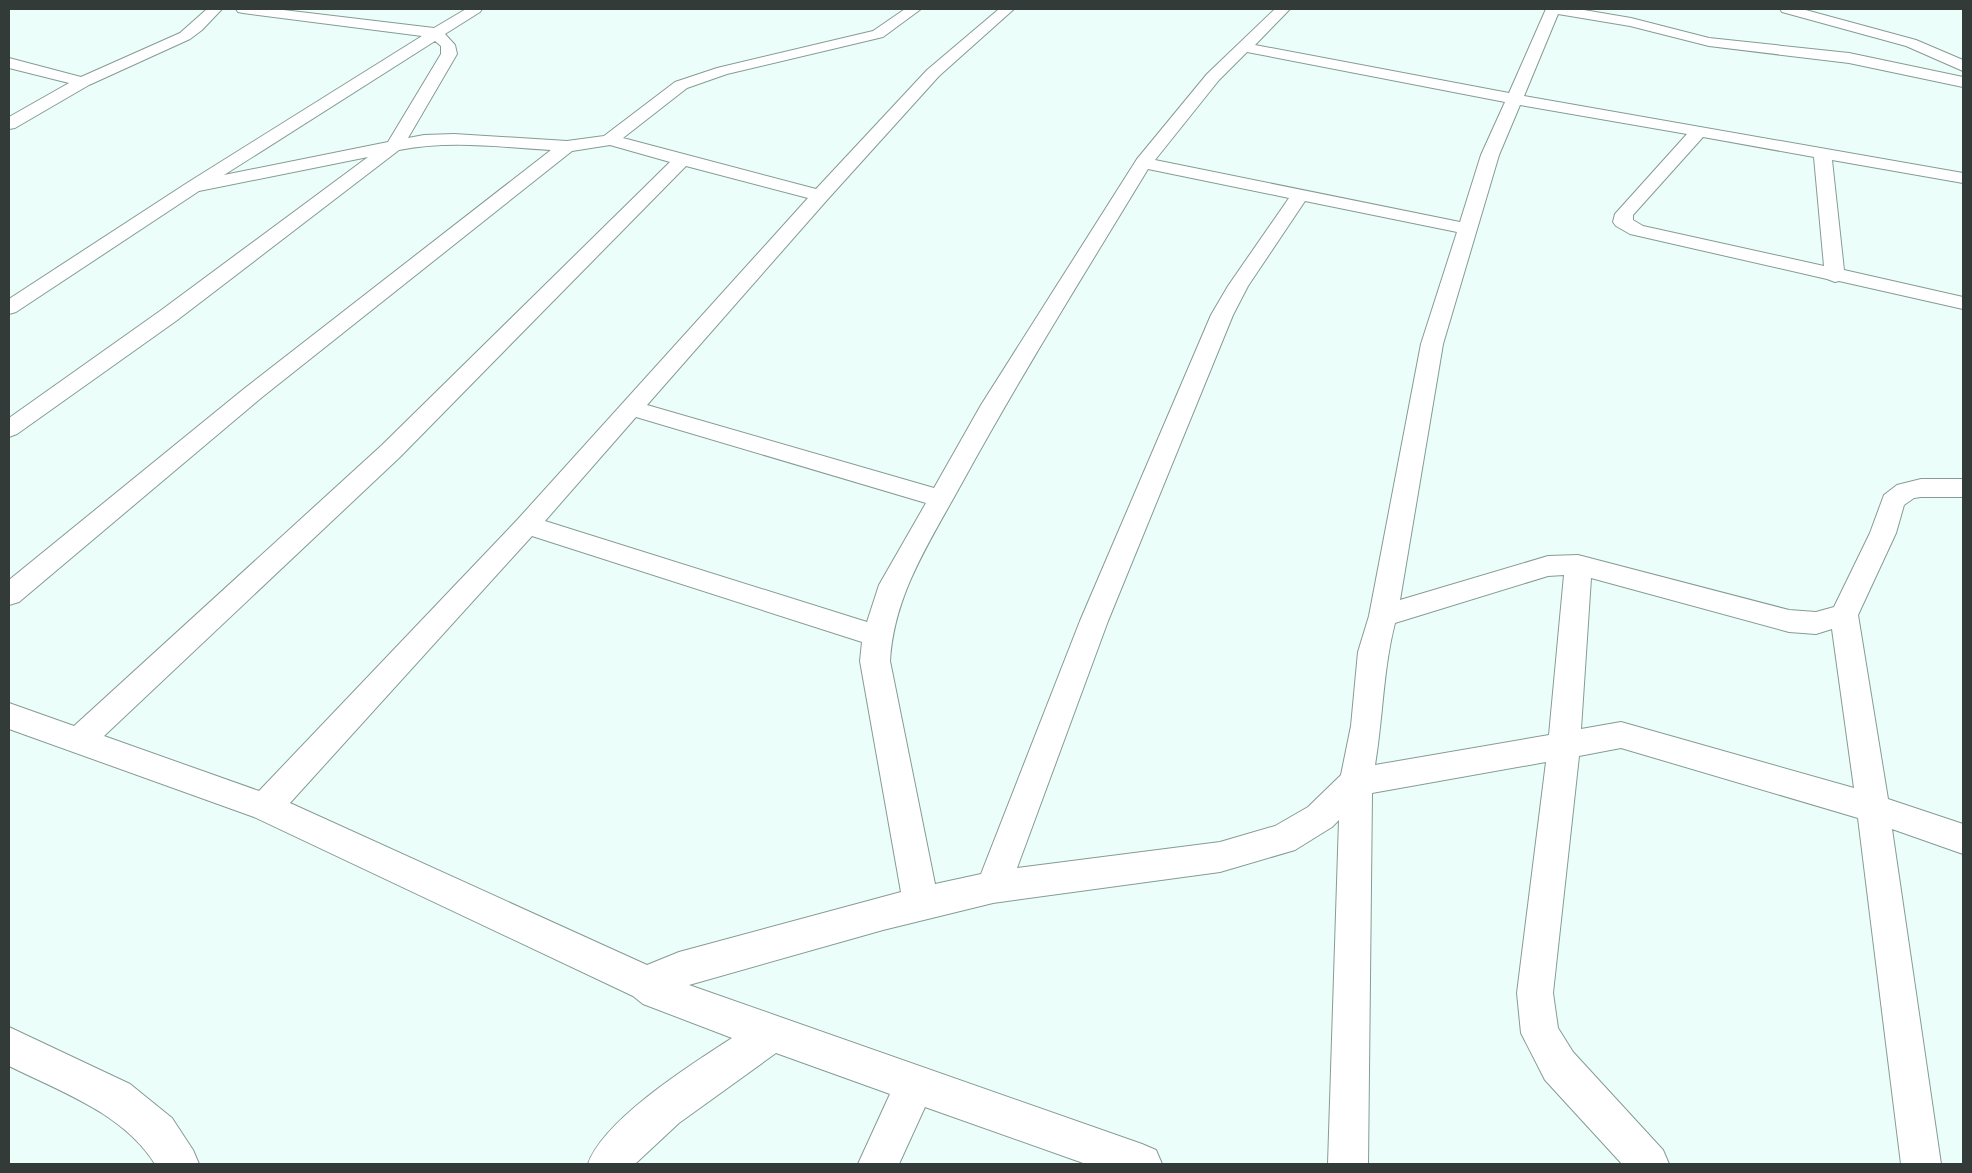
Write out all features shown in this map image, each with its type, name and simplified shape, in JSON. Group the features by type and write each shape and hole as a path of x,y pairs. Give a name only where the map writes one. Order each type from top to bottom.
{"street":[{"path":"9,124 83,82 185,36 215,9"},
{"path":"9,429 168,316 395,145 449,54 448,46 434,33 243,9"},
{"path":"9,308 193,187 434,33 475,9"},
{"path":"193,187 424,140 454,139 567,146 586,145 610,140 681,85 722,72 878,34 888,29 914,9"},
{"path":"265,807 527,524 820,196 933,74 1007,9"},
{"path":"920,904 875,661 877,636 893,585 993,405 1143,162 1213,77 1283,9"},
{"path":"1348,1164 1356,782 1366,726 1373,652 1383,616 1432,344 1490,155 1554,9 1631,22 1709,42 1849,58 1963,82"},
{"path":"1787,9 1911,43 1963,66"},
{"path":"1243,47 1514,99 1963,178"},
{"path":"9,62 83,82"},
{"path":"1699,131 1624,214 1623,222 1637,230 1963,303"},
{"path":"610,140 820,196"},
{"path":"9,595 253,393 567,146"},
{"path":"1822,153 1836,276"},
{"path":"78,741 391,451 683,159"},
{"path":"1143,162 1468,229"},
{"path":"994,887 1094,620 1222,315 1238,286 1300,195"},
{"path":"632,408 941,499"},
{"path":"1922,1164 1874,808 1844,615 1883,533 1894,501 1906,491 1921,488 1963,488"},
{"path":"527,524 877,636"},
{"path":"1383,616 1548,566 1578,565 1789,621 1816,623 1844,615"},
{"path":"1578,565 1564,746 1535,993 1540,1033 1559,1066 1649,1164"},
{"path":"9,716 265,807 646,983 656,991 670,997 1142,1164"},
{"path":"646,983 679,970 883,913 994,887 1220,857 1283,839 1320,816 1356,782 1564,746 1603,736 1621,735 1874,808 1963,839"},
{"path":"608,1164 617,1153 669,1104 773,1033"},
{"path":"9,1046 116,1098 158,1132 179,1164"},
{"path":"878,1164 916,1083"}]}
